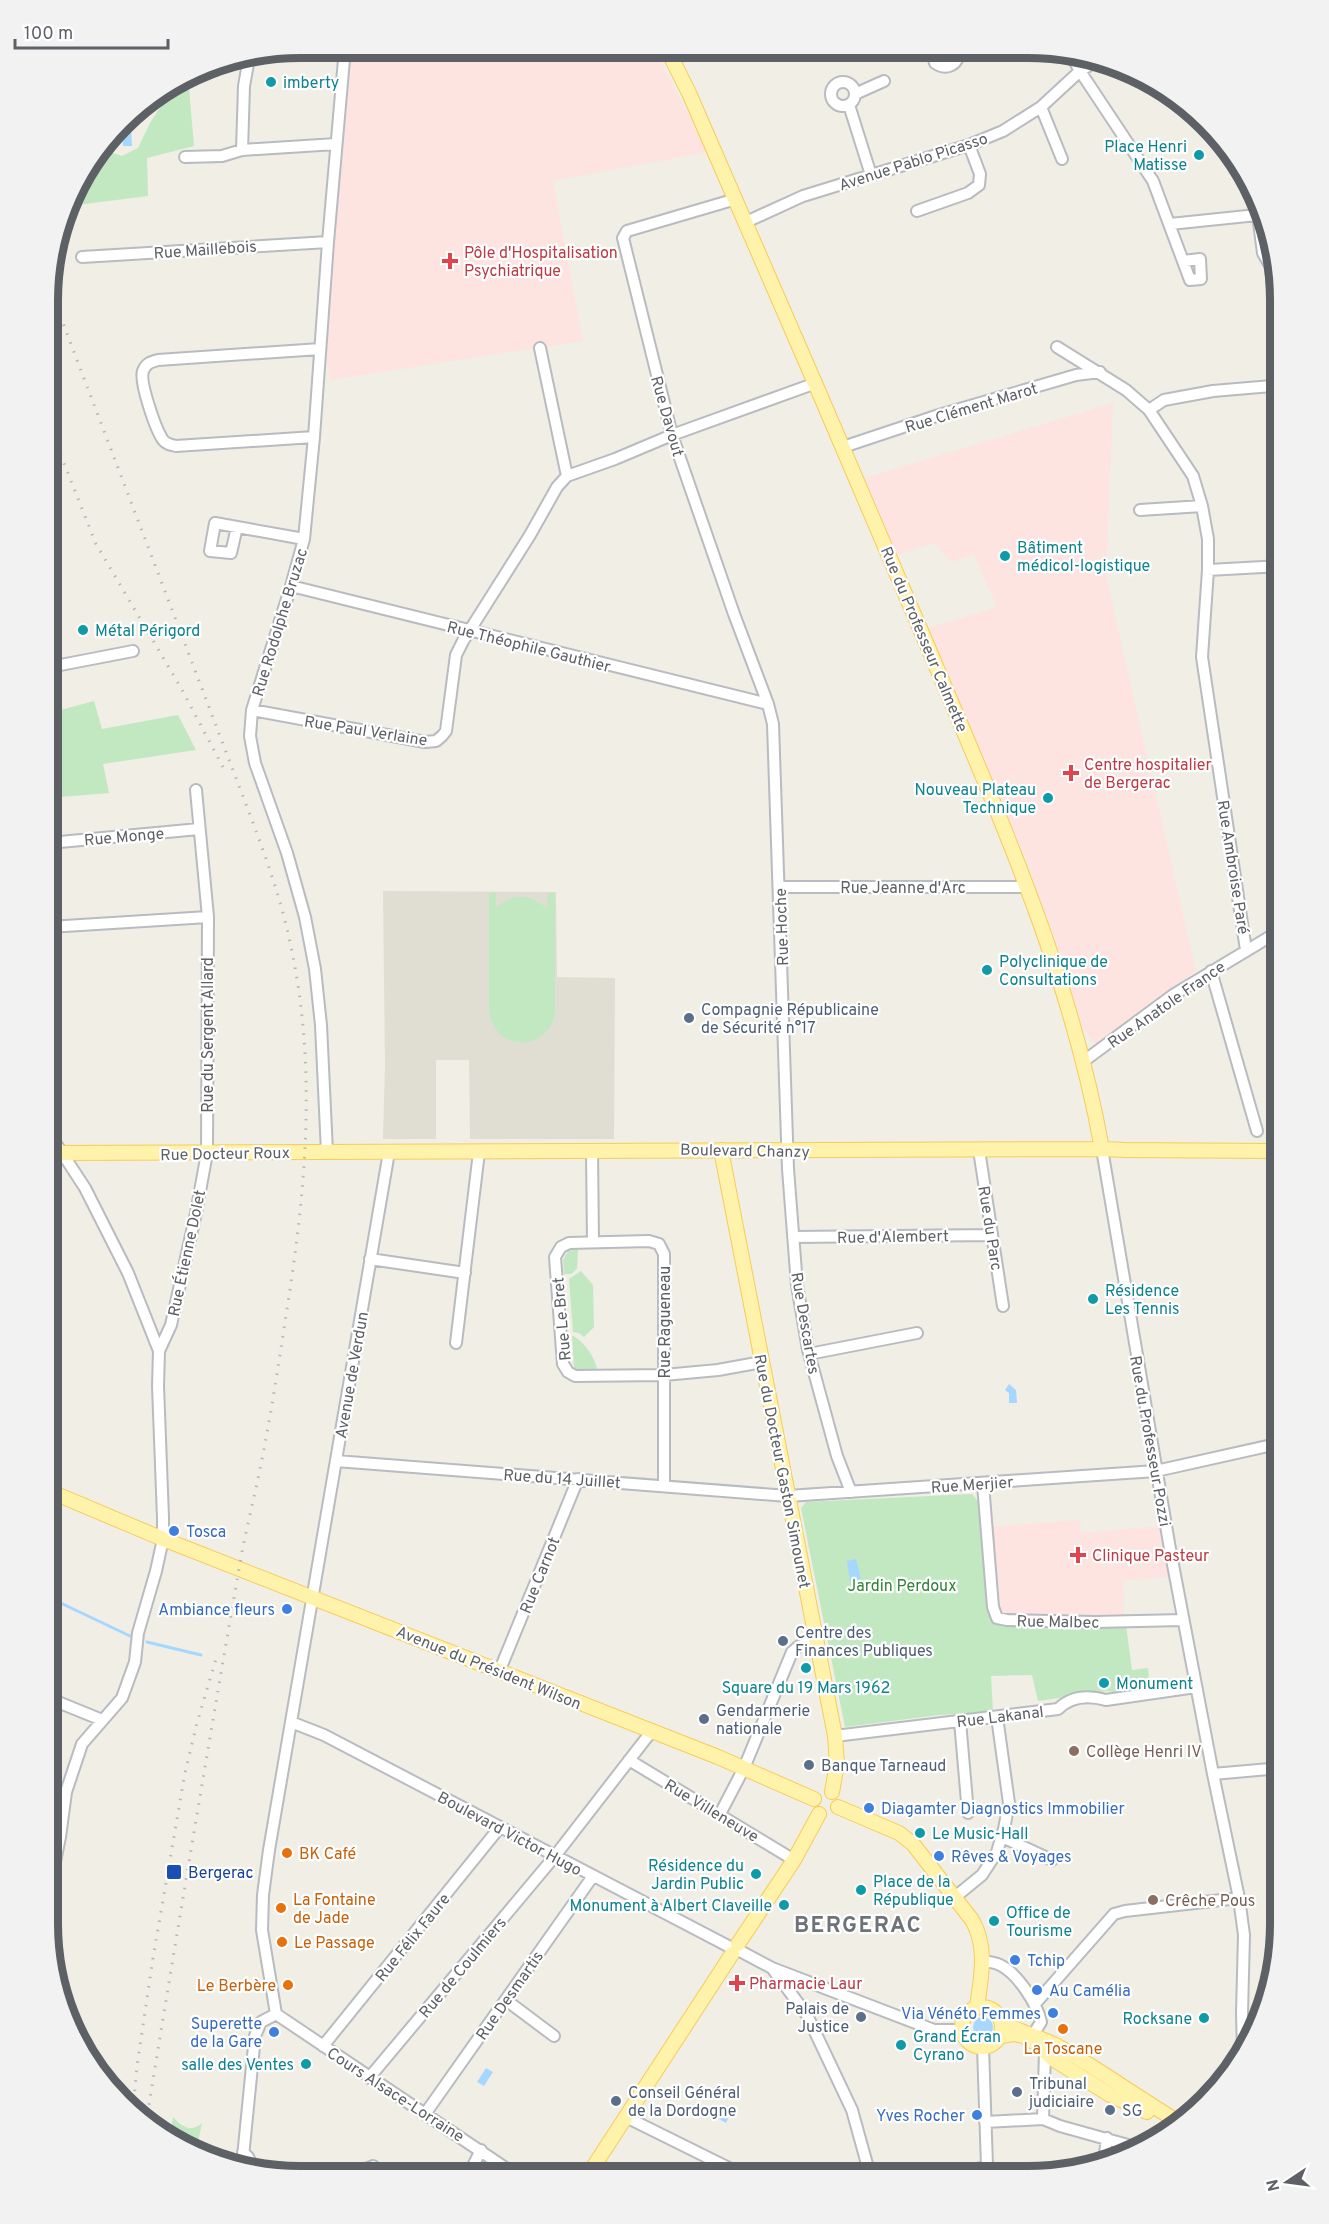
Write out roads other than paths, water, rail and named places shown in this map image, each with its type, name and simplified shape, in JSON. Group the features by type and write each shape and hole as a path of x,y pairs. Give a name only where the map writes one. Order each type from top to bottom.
{"main road":[{"name":"Rue du Professeur Calmette","path":"671,58 711,142 816,383 981,771 1052,952 1084,1061 1101,1149"},
{"name":"Boulevard Chanzy","path":"389,1152 1101,1149 1270,1151"},
{"name":"Rue du Docteur Gaston Simounet","path":"721,1150 835,1736 837,1764 832,1792"},
{"name":"Rue Docteur Roux","path":"58,1153 389,1152"},
{"name":"Avenue du Président Wilson","path":"58,1495 163,1539 744,1768 814,1799"},
{"path":"822,1791 832,1792 838,1798 838,1807 831,1815 819,1814 814,1807 814,1799 822,1791"},
{"path":"838,1807 899,1833 913,1844 955,1897 979,1932 984,2008"},
{"path":"594,2166 794,1860 819,1814"},
{"path":"984,2008 995,2012 1001,2029 994,2043 983,2047 972,2044 964,2036 962,2024 967,2013 984,2008"},
{"path":"1001,2029 1033,2035 1060,2047 1172,2118"},
{"path":"1001,2029 1036,2043 1045,2053 1110,2095 1139,2107 1166,2123"}],"street":[{"name":"Rue Rodolphe Bruzac","path":"327,1152 321,1025 315,969 305,917 292,869 255,762 250,736 252,710 304,539 344,58"},
{"path":"933,58 935,63 943,67 952,65 957,58"},
{"path":"1076,63 1153,181 1183,261"},
{"path":"242,150 244,86 248,65"},
{"name":"Avenue Pablo Picasso","path":"746,222 803,196 969,145 1003,131 1041,107 1088,66"},
{"path":"872,175 849,105 855,94 884,81"},
{"path":"849,105 842,106 835,103 831,96 832,89 838,83 846,83 852,87 855,94"},
{"path":"1041,107 1062,159"},
{"path":"185,157 222,156 242,150 336,144"},
{"path":"917,211 968,193 979,185 980,174 969,145"},
{"name":"Rue Davout","path":"736,199 627,231 623,238 672,435 768,704"},
{"path":"1170,224 1255,215"},
{"path":"1259,225 1263,253 1267,261"},
{"name":"Rue Maillebois","path":"82,257 328,242"},
{"name":"Rue Ambroise Paré","path":"1057,347 1100,372 1149,410 1193,476 1202,506 1208,539 1202,657 1246,950"},
{"path":"540,348 567,476"},
{"path":"314,437 176,446 169,444 164,440 158,427 142,377 144,368 149,362 158,360 320,350"},
{"name":"Rue Clément Marot","path":"843,447 939,415 1064,379 1100,372"},
{"path":"470,632 557,487 567,476 816,383"},
{"path":"1149,410 1164,400 1213,391 1270,386"},
{"path":"1140,510 1202,506"},
{"path":"237,527 304,539"},
{"path":"1208,570 1270,567"},
{"name":"Rue Théophile Gauthier","path":"291,586 768,704"},
{"name":"Rue Paul Verlaine","path":"252,710 392,737 425,742 436,741 446,731 456,655 470,632"},
{"path":"58,665 133,651"},
{"name":"Rue Hoche","path":"768,704 773,724 789,1150"},
{"name":"Rue du Sergent Allard","path":"196,790 208,917 207,1153"},
{"name":"Rue Monge","path":"58,842 199,829"},
{"name":"Rue Jeanne d'Arc","path":"780,887 1026,887"},
{"path":"58,926 208,917"},
{"name":"Rue Anatole France","path":"1084,1061 1173,995 1270,936"},
{"path":"1211,971 1257,1131"},
{"name":"Rue du Professeur Pozzi","path":"1101,1149 1183,1620 1239,1898 1244,1935 1244,2034"},
{"name":"Rue Descartes","path":"789,1150 801,1314 837,1456 851,1492"},
{"name":"Rue du Parc","path":"979,1150 1003,1306"},
{"path":"592,1151 593,1242"},
{"name":"Avenue de Verdun","path":"276,2014 262,1930 263,1895 389,1152"},
{"path":"456,1343 479,1152"},
{"name":"Rue Étienne Dolet","path":"159,1351 171,1325 207,1153"},
{"path":"58,1156 84,1188 128,1273 159,1351 163,1539 138,1633 135,1662 122,1698 82,1744 66,1792 58,1848"},
{"name":"Rue d'Alembert","path":"794,1238 992,1235"},
{"name":"Rue Ragueneau","path":"593,1242 649,1240 659,1244 664,1254 664,1486"},
{"name":"Rue Le Bret","path":"593,1242 569,1243 561,1247 555,1257 563,1364 568,1372 575,1376 664,1375 718,1370 762,1362"},
{"path":"370,1259 465,1273"},
{"path":"810,1354 917,1333"},
{"name":"Rue Merjier","path":"788,1496 1156,1471 1270,1445"},
{"name":"Rue du 14 Juillet","path":"336,1461 788,1496"},
{"name":"Rue Carnot","path":"499,1672 578,1479"},
{"name":"Rue Malbec","path":"983,1484 995,1615 1002,1619 1095,1622 1183,1620"},
{"path":"720,1814 744,1768 792,1652 799,1646 816,1640"},
{"name":"Rue Lakanal","path":"835,1736 1058,1709 1067,1701 1092,1696 1106,1700 1196,1687"},
{"path":"58,1702 102,1720"},
{"path":"955,1897 982,1875 997,1852 1002,1837 1009,1803 997,1717"},
{"path":"960,1721 968,1813"},
{"name":"Boulevard Victor Hugo","path":"291,1722 324,1735 772,1968 934,2030 962,2030"},
{"name":"Rue de Coulmiers","path":"369,2078 555,1856 651,1732"},
{"name":"Rue Villeneuve","path":"629,1760 794,1860"},
{"path":"1213,1773 1270,1769"},
{"name":"Rue Félix Faure","path":"323,2046 500,1827"},
{"path":"1002,1837 1052,1860"},
{"name":"Rue Desmartis","path":"425,2114 593,1876"},
{"path":"1035,2004 1114,1914 1239,1898"},
{"path":"982,1961 999,1963 1011,1972 1035,2004 1041,2022 1033,2035"},
{"path":"772,1968 807,2015 852,2110 867,2166"},
{"path":"506,2000 554,2036"},
{"path":"243,2158 255,2036 261,2022 276,2014"},
{"name":"Cours Alsace-Lorraine","path":"276,2014 503,2166"},
{"path":"983,2047 988,2166"},
{"path":"1042,2119 1045,2053"},
{"path":"626,2117 725,2166"},
{"path":"985,2122 1042,2119 1127,2144"},
{"path":"1105,2153 1107,2138"},
{"path":"473,2166 481,2150"},
{"path":"243,2152 249,2160"}],"water":[{"path":"131,128 132,146 123,146 122,137"},
{"path":"1009,1384 1016,1390 1017,1403 1009,1403 1009,1393 1005,1390"},
{"path":"856,1559 861,1579 859,1579 860,1583 852,1584 847,1561"},
{"path":"983,2017 990,2020 993,2027 990,2034 983,2037 976,2034 973,2027 976,2020"},
{"path":"486,2068 493,2072 484,2086 477,2082"},
{"path":"725,2105 733,2108 726,2123 719,2119"}],"waterway":[{"path":"58,1602 130,1636"},
{"path":"147,1642 201,1655"}],"railway":[{"path":"58,310 272,878 287,929 297,979 306,1077 306,1126 299,1224 282,1339 265,1442 239,1569 148,2111"},
{"path":"58,448 96,544 181,688 224,769"},
{"path":"134,2099 153,1958 185,1773 216,1659"}],"place":[{"name":"imberty","path":"271,82"},
{"name":"Place Henri Matisse","path":"1199,155"},
{"name":"Pôle d'Hospitalisation Psychiatrique","path":"450,261"},
{"name":"Bâtiment médicol-logistique","path":"1005,556"},
{"name":"Métal Périgord","path":"83,630"},
{"name":"Centre hospitalier de Bergerac","path":"1071,773"},
{"name":"Nouveau Plateau Technique","path":"1048,798"},
{"name":"Polyclinique de Consultations","path":"987,970"},
{"name":"Compagnie Républicaine de Sécurité n°17","path":"689,1018"},
{"name":"Résidence Les Tennis","path":"1093,1299"},
{"name":"Tosca","path":"174,1531"},
{"name":"Clinique Pasteur","path":"1078,1555"},
{"name":"Ambiance fleurs","path":"287,1609"},
{"name":"Centre des Finances Publiques","path":"783,1641"},
{"name":"Square du 19 Mars 1962","path":"806,1668"},
{"name":"Monument","path":"1104,1683"},
{"name":"Gendarmerie nationale","path":"704,1719"},
{"name":"Collège Henri IV","path":"1074,1751"},
{"name":"Banque Tarneaud","path":"809,1765"},
{"name":"Diagamter Diagnostics Immobilier","path":"869,1808"},
{"name":"Le Music-Hall","path":"920,1833"},
{"name":"BK Café","path":"287,1853"},
{"name":"Rêves & Voyages","path":"939,1856"},
{"name":"Bergerac","path":"174,1872"},
{"name":"Résidence du Jardin Public","path":"756,1874"},
{"name":"Place de la République","path":"861,1890"},
{"name":"Crêche Pous","path":"1153,1900"},
{"name":"Monument à Albert Claveille","path":"784,1905"},
{"name":"La Fontaine de Jade","path":"281,1908"},
{"name":"Office de Tourisme","path":"994,1921"},
{"name":"Le Passage","path":"282,1942"},
{"name":"Tchip","path":"1015,1960"},
{"name":"Pharmacie Laur","path":"737,1983"},
{"name":"Le Berbère","path":"288,1985"},
{"name":"Au Camélia","path":"1037,1990"},
{"name":"Via Vénéto Femmes","path":"1053,2013"},
{"name":"Palais de Justice","path":"861,2017"},
{"name":"Rocksane","path":"1204,2018"},
{"name":"La Toscane","path":"1063,2029"},
{"name":"Superette de la Gare","path":"274,2032"},
{"name":"Grand Écran Cyrano","path":"901,2045"},
{"name":"salle des Ventes","path":"306,2064"},
{"name":"Tribunal judiciaire","path":"1017,2092"},
{"name":"Conseil Général de la Dordogne","path":"616,2101"},
{"name":"SG","path":"1110,2110"},
{"name":"Yves Rocher","path":"977,2115"}],"district":[{"name":"BERGERAC","path":"858,1924"}],"park label":[{"name":"Jardin Perdoux","path":"902,1585"}]}
